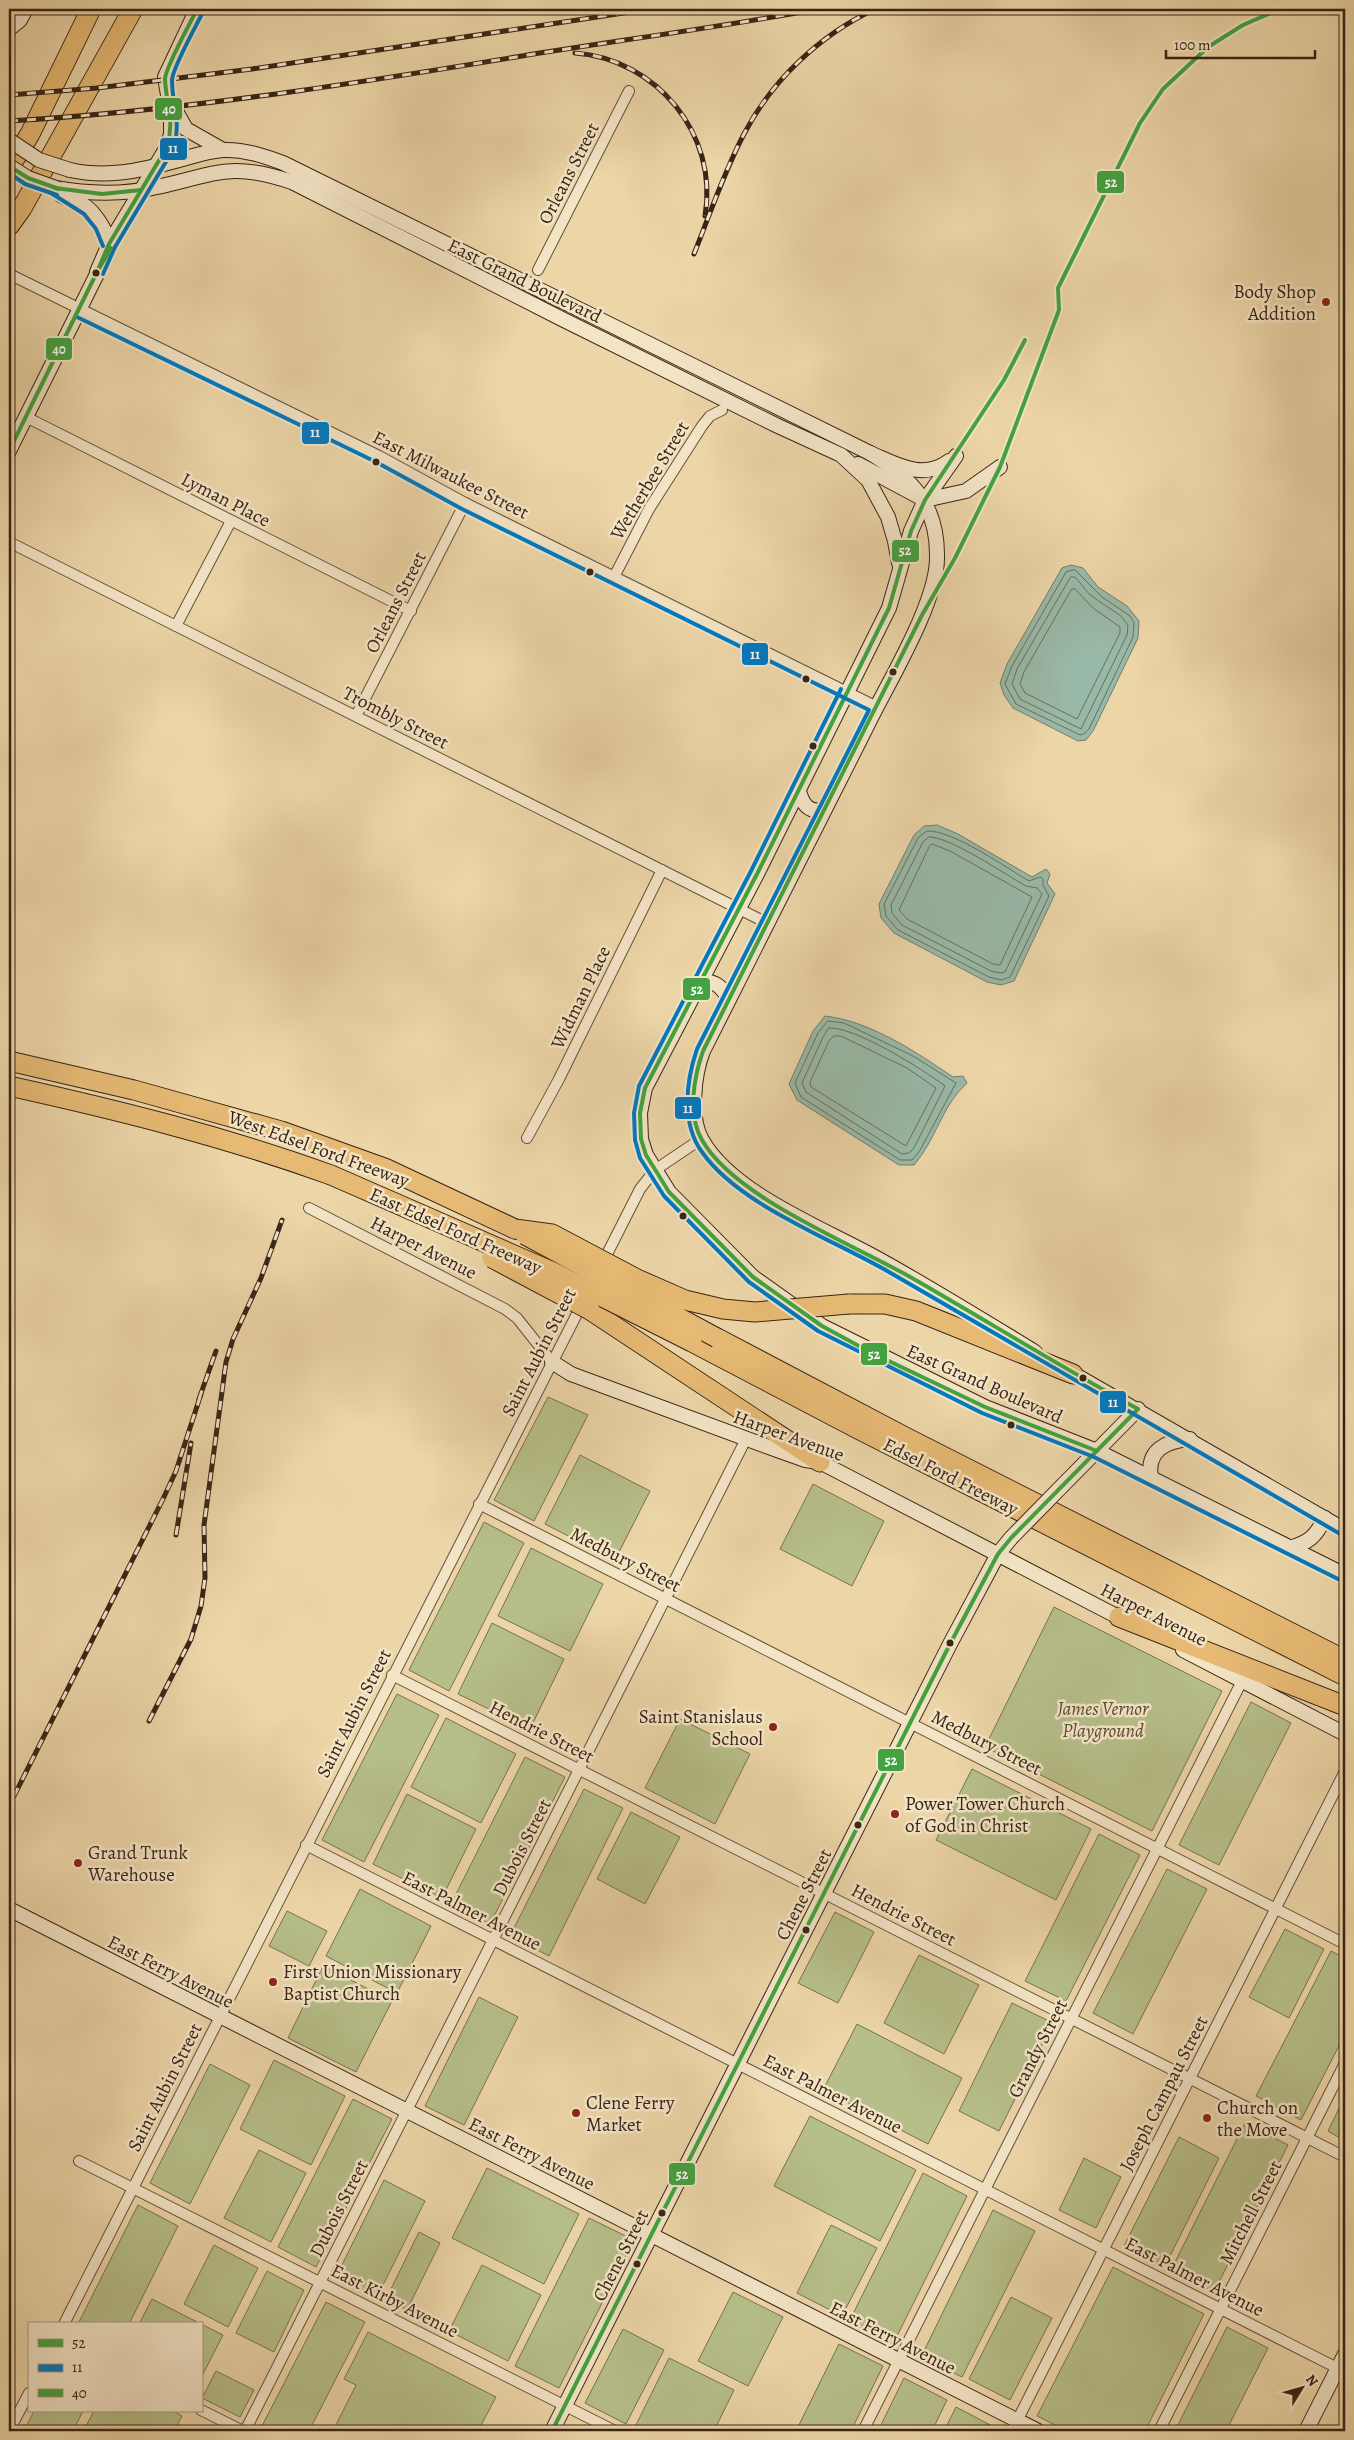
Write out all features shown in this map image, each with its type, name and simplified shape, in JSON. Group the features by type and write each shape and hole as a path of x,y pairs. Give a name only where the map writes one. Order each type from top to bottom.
{"highway":[{"path":"9,167 30,134 91,9"},
{"path":"9,226 22,208 133,9"},
{"path":"9,1051 30,1065"},
{"name":"West Edsel Ford Freeway","path":"9,1061 228,1115 387,1169 515,1229 717,1338"},
{"name":"East Edsel Ford Freeway","path":"9,1086 26,1092 216,1138 331,1176 553,1272 692,1342"},
{"path":"331,1176 590,1310 820,1462"},
{"path":"515,1229 552,1234 637,1279 677,1297 723,1309 755,1312 849,1304 885,1304 916,1311 1073,1374"},
{"name":"Edsel Ford Freeway","path":"717,1338 909,1439 1345,1660"},
{"name":"Edsel Ford Freeway","path":"692,1342 858,1429 1345,1676"},
{"path":"1119,1617 1345,1706"}],"main road":[{"path":"9,22 22,9"},
{"path":"9,29 20,20 26,9"},
{"path":"197,9 165,77 170,98 180,121 186,128 223,150"},
{"path":"9,451 80,311 97,272 169,140 170,98"},
{"name":"East Grand Boulevard","path":"9,140 39,160 89,174 109,175 155,167 223,150 248,152 283,163 870,453 911,470 922,471 941,467 956,456 925,500 911,531 889,608 645,1088 640,1113 641,1139 646,1155 668,1192 753,1277 822,1326 985,1406 1097,1451 1345,1576"},
{"path":"277,177 283,163"},
{"name":"East Grand Boulevard","path":"9,167 28,178 57,189 102,194 141,190 222,170 247,170 292,182 376,227 778,426 841,455 868,480 888,516 900,569"},
{"path":"57,189 64,198 78,201 86,207 106,231 112,243"},
{"path":"376,227 384,213"},
{"path":"870,453 902,474 925,500 935,534 938,557 934,585 896,670 702,1051 696,1074 694,1100 701,1139 734,1177 768,1200 882,1261 1073,1374 1138,1409 1345,1530"},
{"path":"841,455 925,500 952,496 966,490 1000,467"},
{"path":"798,788 805,806 810,810 824,810"},
{"path":"699,982 716,983 724,990 729,999"},
{"name":"Harper Avenue","path":"552,1362 571,1374 746,1439 806,1460 820,1462 1345,1734"},
{"name":"Chene Street","path":"552,2431 910,1723 998,1554 1011,1538 1138,1409"},
{"path":"1151,1478 1150,1463 1158,1449 1169,1442 1190,1439"},
{"path":"1289,1548 1301,1545 1314,1538 1325,1518"},
{"name":"East Ferry Avenue","path":"9,1909 899,2360 1014,2426 1038,2431"},
{"path":"1306,2431 1342,2371 1345,2354"}],"street":[{"name":"Orleans Street","path":"538,270 629,91"},
{"name":"East Milwaukee Street","path":"13,277 379,456 465,503 877,706"},
{"name":"Wetherbee Street","path":"614,576 649,509 702,426 710,416 722,410"},
{"name":"Lyman Place","path":"26,417 411,611"},
{"name":"Orleans Street","path":"356,716 465,503"},
{"path":"176,626 231,521"},
{"name":"Trombly Street","path":"9,542 768,923"},
{"name":"Widman Place","path":"527,1138 559,1079 662,870"},
{"name":"Saint Aubin Street","path":"65,2322 640,1190 655,1170 701,1139"},
{"name":"Harper Avenue","path":"309,1208 505,1309 517,1318 552,1362"},
{"name":"Dubois Street","path":"244,2431 746,1439"},
{"name":"Medbury Street","path":"479,1504 1345,1944"},
{"name":"Hendrie Street","path":"392,1675 1345,2157"},
{"name":"Grandy Street","path":"863,2431 1242,1681"},
{"name":"Joseph Campau Street","path":"1014,2426 1345,1771"},
{"name":"East Palmer Avenue","path":"306,1845 1342,2371"},
{"name":"Mitchell Street","path":"1159,2431 1345,2064"},
{"name":"East Kirby Avenue","path":"79,2161 615,2431"},
{"path":"9,2431 28,2395"},
{"path":"202,2410 244,2431"}],"green space":[{"path":"548,1397 588,1415 534,1521 494,1500"},
{"path":"580,1455 650,1491 615,1560 545,1524"},
{"path":"813,1484 884,1521 852,1586 780,1549"},
{"path":"484,1522 524,1543 449,1691 409,1670"},
{"path":"531,1548 603,1584 570,1651 498,1616"},
{"name":"James Vernor Playground","path":"1054,1607 1222,1691 1152,1831 985,1747"},
{"path":"492,1623 564,1659 530,1729 458,1694"},
{"path":"397,1694 439,1715 364,1862 322,1840"},
{"path":"1251,1702 1291,1723 1219,1865 1179,1845"},
{"path":"446,1718 516,1754 481,1823 411,1787"},
{"path":"680,1719 750,1754 715,1824 645,1788"},
{"path":"525,1757 565,1777 490,1924 451,1904"},
{"path":"972,1769 1091,1829 1056,1900 936,1840"},
{"path":"584,1789 623,1808 549,1956 510,1936"},
{"path":"407,1794 476,1829 442,1898 373,1864"},
{"path":"631,1812 680,1837 645,1904 597,1879"},
{"path":"1099,1834 1140,1855 1066,2001 1025,1981"},
{"path":"1167,1869 1207,1889 1133,2034 1093,2013"},
{"path":"360,1889 431,1926 397,1993 326,1956"},
{"path":"287,1911 327,1931 309,1966 269,1946"},
{"path":"835,1912 874,1932 838,2003 798,1983"},
{"path":"1285,1929 1324,1949 1289,2018 1249,1997"},
{"path":"1331,1951 1345,1958 1345,2034 1301,2120 1256,2096"},
{"path":"919,1955 979,1985 944,2054 884,2023"},
{"path":"323,1966 392,2001 356,2072 288,2038"},
{"path":"479,1997 518,2017 464,2125 425,2106"},
{"path":"1012,2003 1053,2023 999,2131 959,2111"},
{"path":"857,2024 962,2078 928,2144 823,2090"},
{"path":"274,2060 345,2096 311,2165 240,2129"},
{"path":"210,2064 250,2085 190,2204 150,2183"},
{"path":"1345,2096 1345,2141 1328,2131"},
{"path":"353,2099 392,2119 316,2267 278,2247"},
{"path":"810,2116 916,2170 880,2241 774,2186"},
{"path":"1245,2123 1288,2145 1214,2292 1171,2270"},
{"path":"1179,2137 1219,2158 1165,2266 1124,2246"},
{"path":"259,2150 306,2173 271,2242 224,2218"},
{"path":"1084,2158 1121,2177 1096,2228 1059,2210"},
{"path":"487,2168 579,2214 544,2284 452,2238"},
{"path":"923,2173 967,2196 893,2344 849,2322"},
{"path":"384,2180 425,2201 377,2297 336,2277"},
{"path":"138,2205 178,2226 130,2322 79,2322"},
{"path":"993,2210 1035,2231 962,2377 921,2357"},
{"path":"589,2218 634,2240 559,2388 515,2366"},
{"path":"831,2225 877,2248 842,2316 797,2293"},
{"path":"419,2232 440,2243 407,2310 386,2299"},
{"path":"214,2245 258,2268 228,2327 184,2304"},
{"path":"482,2265 541,2295 508,2361 449,2331"},
{"path":"1113,2267 1204,2314 1145,2431 1067,2431 1037,2416"},
{"path":"267,2271 304,2290 274,2352 236,2333"},
{"path":"733,2292 783,2317 748,2386 698,2361"},
{"path":"1011,2297 1052,2318 1010,2400 969,2379"},
{"path":"152,2299 197,2322 140,2322"},
{"path":"326,2302 365,2322 309,2431 273,2431 262,2426"},
{"path":"202,2324 223,2335 202,2376"},
{"path":"1227,2327 1268,2348 1226,2431 1175,2431"},
{"path":"623,2329 664,2350 626,2424 585,2403"},
{"path":"368,2332 496,2397 478,2431 333,2431 356,2385 344,2379"},
{"path":"839,2344 883,2366 851,2431 796,2431"},
{"path":"669,2358 734,2390 714,2431 643,2431 635,2427"},
{"path":"216,2371 254,2390 240,2417 202,2398"},
{"path":"904,2378 947,2400 932,2431 878,2431"},
{"path":"956,2407 996,2428 995,2431 944,2431"},
{"path":"34,2412 82,2412 73,2431 24,2431"},
{"path":"93,2412 175,2412 182,2416 174,2431 91,2431 85,2428"}],"water":[{"path":"1071,565 1083,568 1098,587 1127,606 1139,621 1138,638 1093,731 1086,740 1078,741 1013,708 1004,695 1000,683 1007,664 1062,568"},
{"path":"937,825 958,834 1032,877 1046,869 1050,874 1047,883 1055,894 1014,981 1001,985 987,982 894,933 881,918 879,904 914,835 924,826"},
{"path":"825,1016 859,1024 876,1031 908,1048 953,1077 963,1076 967,1083 951,1102 928,1145 914,1165 899,1165 797,1100 789,1084 813,1031"}],"railway":[{"path":"9,95 97,88 252,69 650,9"},
{"path":"9,121 138,111 266,95 394,77 819,9"},
{"path":"694,254 737,148 755,114 769,95 799,61 817,46 835,32 875,9"},
{"path":"575,53 604,58 631,69 655,86 676,106 691,130 702,157 707,186 705,216"},
{"path":"149,1721 191,1639 201,1606 205,1578 204,1525 226,1362 233,1339 261,1278 282,1220"},
{"path":"199,1399 216,1351"},
{"path":"14,1796 163,1499 176,1471 201,1394"},
{"path":"176,1535 191,1443"}],"transit line":[{"name":"40","path":"97,272 109,244 167,147 170,120 165,79 166,73 197,9"},
{"name":"52","path":"552,2431 950,1644 998,1554 1011,1538 1138,1409 912,1278 797,1218 740,1181 718,1161 697,1130 693,1107 695,1084 703,1051 922,615 955,558 1000,467 1059,310 1058,288 1140,123 1163,89 1208,47 1243,25 1280,9"},
{"name":"11","path":"103,274 115,247 173,150 177,130 172,90 173,74 203,12"},
{"name":"40","path":"9,166 28,178 59,189"},
{"name":"11","path":"9,173 25,184 57,195"},
{"name":"40","path":"55,188 102,194 141,190"},
{"name":"11","path":"51,193 84,214 96,229 103,246"},
{"name":"40","path":"9,451 97,272 111,248"},
{"name":"11","path":"77,317 376,462 462,509 869,710 697,1049 688,1088 688,1115 695,1141 718,1171 762,1205 889,1272 1342,1535"},
{"name":"52","path":"1025,340 1004,380 925,500 911,531 889,608 757,874 645,1088 640,1113 641,1139 646,1155 669,1192 753,1277 822,1326 870,1352 985,1407 1097,1451"},
{"name":"11","path":"841,689 751,871 639,1086 634,1113 635,1140 640,1158 664,1196 749,1282 818,1331 982,1413 1094,1457 1342,1581"}],"place":[{"name":"Body Shop Addition","path":"1326,302"},
{"name":"Saint Stanislaus School","path":"773,1727"},
{"name":"Power Tower Church of God in Christ","path":"895,1814"},
{"name":"Grand Trunk Warehouse","path":"78,1863"},
{"name":"First Union Missionary Baptist Church","path":"273,1982"},
{"name":"Clene Ferry Market","path":"576,2113"},
{"name":"Church on the Move","path":"1207,2118"}]}
